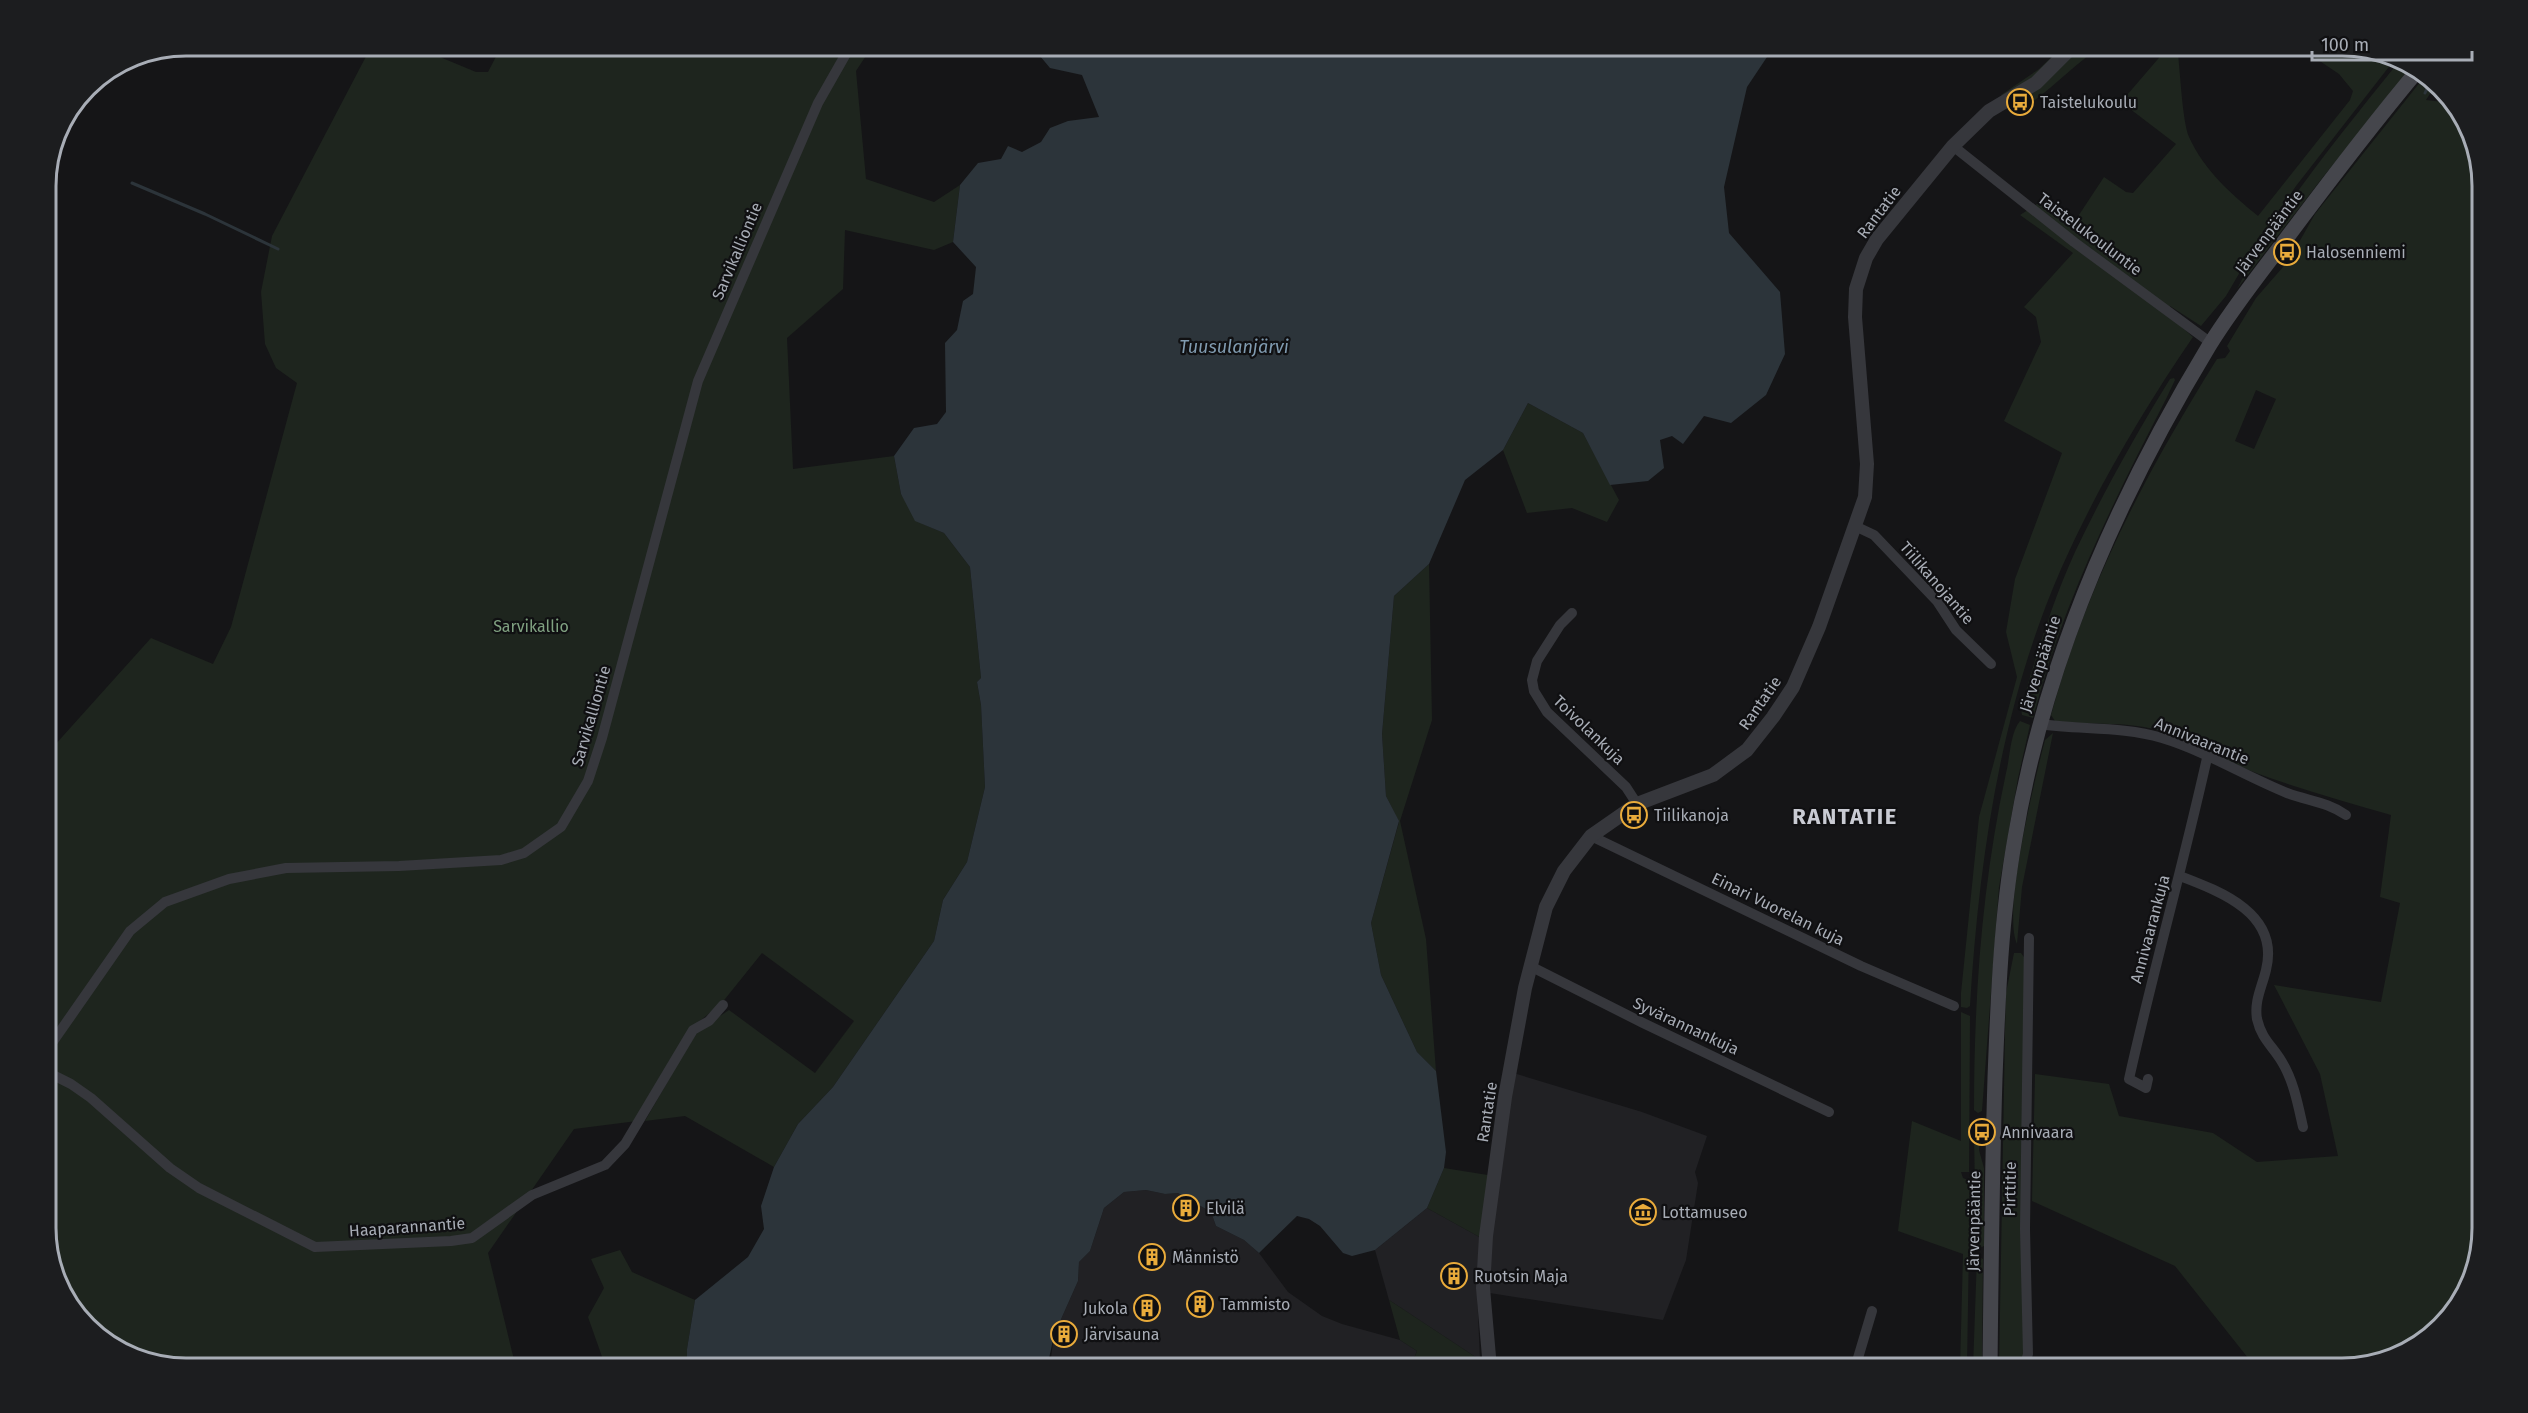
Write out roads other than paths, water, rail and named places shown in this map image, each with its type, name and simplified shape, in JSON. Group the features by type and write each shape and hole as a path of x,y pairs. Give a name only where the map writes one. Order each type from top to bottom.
{"main road":[{"name":"Järvenpääntie","path":"1990,1358 1992,1188 2001,954 2015,838 2040,724 2081,598 2115,519 2168,416 2211,343 2315,199 2413,76"}],"street":[{"name":"Sarvikalliontie","path":"56,1037 130,931 173,899 239,876 286,868 399,866 501,860 524,853 561,827 588,781 602,738 698,381 818,103 845,56"},
{"name":"Rantatie","path":"1489,1358 1483,1288 1486,1236 1505,1096 1530,966 1545,907 1564,871 1592,836 1637,804 1713,775 1747,750 1793,687 1815,637 1857,527 1865,497 1867,464 1855,335 1856,289 1866,258 1877,239 1953,146 1989,111 2036,83 2063,56"},
{"name":"Taistelukouluntie","path":"1953,146 2074,242 2211,343"},
{"name":"Tiilikanojantie","path":"1857,527 1874,535 1937,601 1956,630 1991,664"},
{"name":"Toivolankuja","path":"1572,613 1560,625 1537,662 1532,680 1534,691 1547,712 1626,787 1637,804"},
{"name":"Annivaarantie","path":"2040,724 2078,730 2127,730 2163,738 2290,794 2332,805 2346,815"},
{"name":"Annivaarankuja","path":"2148,1079 2146,1088 2129,1079 2154,967 2180,876 2206,758"},
{"name":"Einari Vuorelan kuja","path":"1592,836 1861,966 1954,1006"},
{"path":"2180,876 2215,889 2245,908 2260,922 2268,943 2267,967 2256,1004 2257,1018 2264,1040 2281,1060 2292,1083 2303,1127"},
{"name":"Pirttitie","path":"2027,1358 2025,1229 2029,938"},
{"name":"Syvärannankuja","path":"1530,966 1829,1112"},
{"name":"Haaparannantie","path":"56,1076 91,1098 170,1168 199,1188 315,1247 451,1241 472,1238 532,1195 605,1165 615,1157 653,1102 693,1030 709,1021 723,1005"},
{"path":"1858,1358 1872,1311"}],"water":[{"name":"Tuusulanjärvi","path":"1040,56 1768,56 1747,87 1724,187 1729,233 1780,292 1785,354 1766,395 1731,423 1704,416 1683,444 1672,436 1660,440 1664,468 1648,481 1610,485 1583,433 1528,403 1503,450 1465,480 1429,564 1394,596 1382,734 1386,796 1399,821 1371,923 1381,975 1417,1052 1436,1071 1446,1152 1444,1168 1427,1208 1375,1250 1352,1256 1343,1253 1320,1226 1309,1219 1297,1216 1259,1253 1244,1240 1216,1226 1211,1212 1178,1193 1165,1194 1146,1190 1124,1192 1104,1208 1090,1251 1079,1262 1078,1281 1054,1335 1049,1358 687,1358 695,1300 748,1257 764,1229 761,1206 774,1167 798,1124 833,1087 934,941 943,900 967,862 985,787 981,705 977,682 981,678 970,567 944,533 915,521 901,494 894,456 914,428 937,424 946,412 945,343 957,330 963,301 973,294 976,267 953,242 960,185 978,163 1001,159 1008,146 1022,152 1041,142 1050,128 1068,121 1099,117 1082,75 1050,68"}],"waterway":[{"path":"2425,93 2428,88"},
{"path":"132,183 205,214 278,249"}],"place":[{"name":"Taistelukoulu","path":"2020,102"},
{"name":"Halosenniemi","path":"2287,252"},
{"name":"Tiilikanoja","path":"1634,815"},
{"name":"Annivaara","path":"1982,1132"},
{"name":"Elvilä","path":"1186,1208"},
{"name":"Lottamuseo","path":"1643,1212"},
{"name":"Männistö","path":"1152,1257"},
{"name":"Ruotsin Maja","path":"1454,1276"},
{"name":"Tammisto","path":"1200,1304"},
{"name":"Jukola","path":"1147,1308"},
{"name":"Järvisauna","path":"1064,1334"}],"district":[{"name":"RANTATIE","path":"1845,816"}],"park label":[{"name":"Sarvikallio","path":"531,626"}]}
